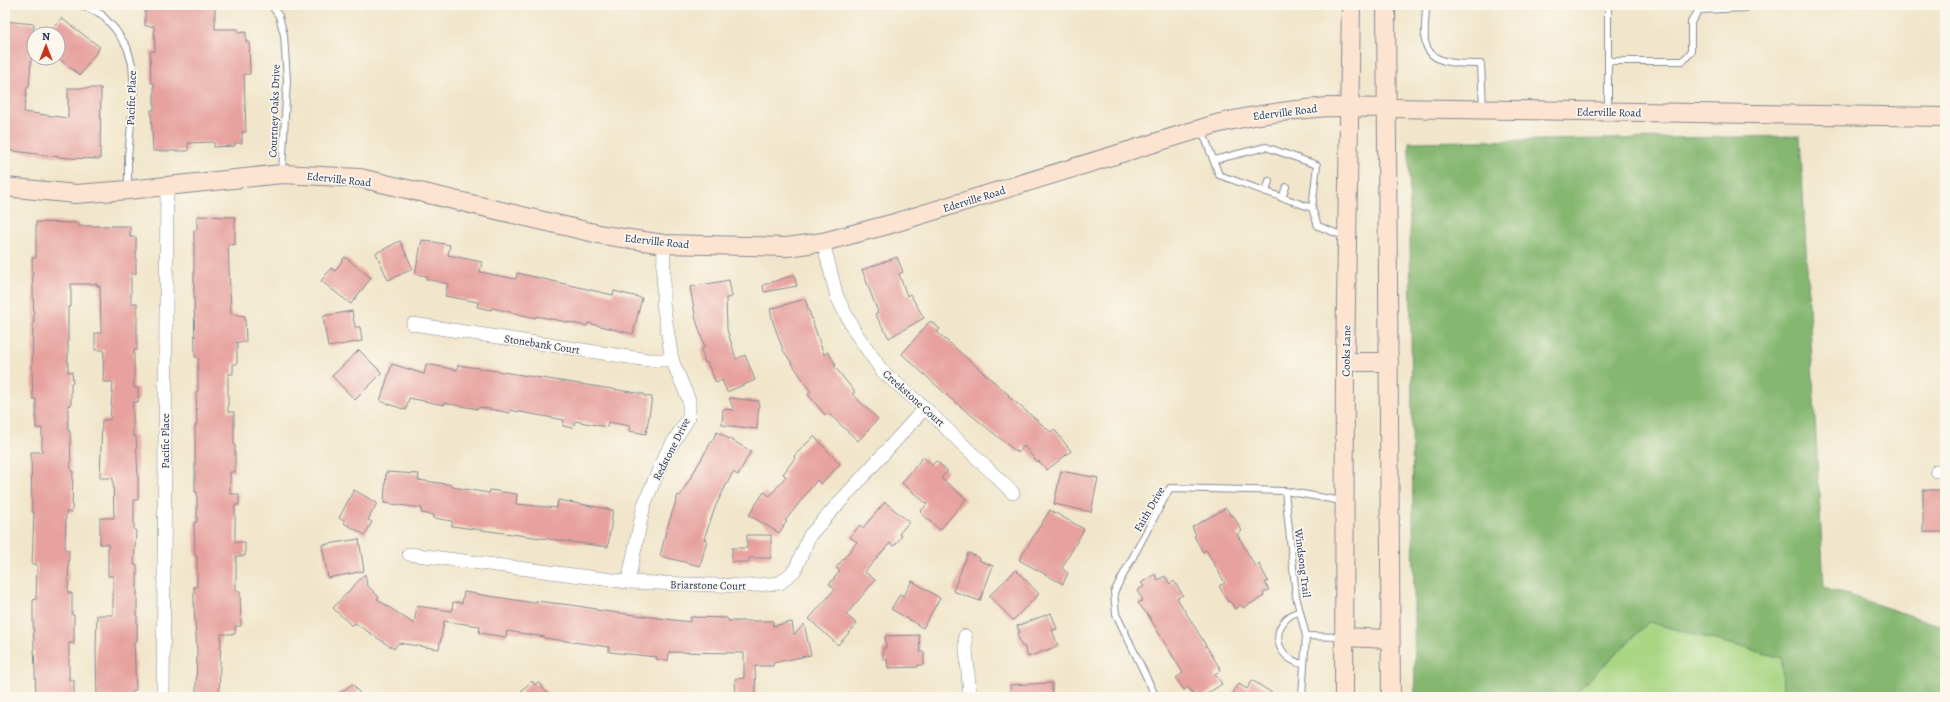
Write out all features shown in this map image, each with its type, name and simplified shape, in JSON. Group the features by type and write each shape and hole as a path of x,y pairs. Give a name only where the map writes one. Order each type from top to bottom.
{"street":[{"name":"Cooks Lane","path":"1344,697 1346,502 1345,362 1351,5"},
{"path":"1386,5 1391,697"},
{"name":"Ederville Road","path":"5,187 76,194 282,174 360,178 603,235 664,244 787,247 823,242 891,224 1201,128 1245,117 1298,110 1328,107 1945,117"},
{"name":"Pacific Place","path":"163,697 167,185"},
{"name":"Creekstone Court","path":"823,242 837,297 855,332 883,372 925,408 1013,493"},
{"name":"Redstone Drive","path":"628,582 644,505 664,457 689,417 689,400 672,360 663,303 664,244"},
{"name":"Stonebank Court","path":"413,324 648,360 672,360"},
{"path":"1345,362 1388,362"},
{"name":"Briarstone Court","path":"408,554 628,582 745,586 780,583 795,570 810,535 925,408"},
{"path":"965,636 970,697"},
{"path":"1344,637 1390,639"}],"lane":[{"name":"Pacific Place","path":"82,5 101,14 115,30 127,47 132,64 134,90 128,157 128,190"},
{"name":"Courtney Oaks Drive","path":"271,5 279,16 284,35 286,72 282,174"},
{"path":"1426,5 1425,42 1431,52 1442,61 1457,64 1481,64 1483,110"},
{"path":"1608,5 1608,112"},
{"path":"1608,61 1683,61 1691,52 1691,22 1699,10 1746,8 1748,5"},
{"path":"1201,128 1219,175 1312,208"},
{"path":"1214,160 1266,147 1295,160 1317,165 1312,208 1318,226 1348,238"},
{"path":"1266,192 1270,180"},
{"path":"1282,198 1286,187"},
{"name":"Faith Drive","path":"1156,697 1116,614 1114,592 1170,488 1285,491 1346,502"},
{"name":"Windsong Trail","path":"1285,491 1296,596 1306,636 1302,697"},
{"path":"1300,611 1287,618 1282,623 1278,636 1279,643 1285,655 1290,660 1303,664"},
{"path":"1306,636 1344,637"}],"green space":[{"path":"1800,136 1824,587 1945,627 1945,697 1783,697 1782,658 1649,622 1571,697 1415,697 1409,142"},
{"path":"1649,622 1782,658 1783,697 1571,697"}],"building":[{"path":"145,5 215,5 215,29 238,29 238,33 246,32 246,42 249,42 250,74 244,74 246,132 242,132 242,143 235,143 235,146 214,147 214,142 188,143 188,151 153,151 151,110 154,110 154,83 151,83 150,52 155,51 154,26 145,26"},
{"path":"61,18 100,47 80,75 66,64 66,26 55,26"},
{"path":"5,21 34,24 34,26 26,26 26,66 31,66 29,87 27,87 24,112 68,118 68,88 101,88 100,159 68,158 6,150"},
{"path":"197,216 235,217 235,245 228,244 231,314 245,316 246,342 237,342 237,364 233,364 233,374 228,374 228,412 234,412 235,445 235,472 230,472 230,494 239,494 239,505 235,505 235,542 245,542 245,556 236,556 236,591 240,591 241,626 235,626 235,634 221,634 219,697 202,697 202,693 196,693 197,652 194,587 197,587 197,556 195,556 194,522 197,522 197,492 195,492 195,425 197,425 196,392 198,391 198,358 195,357 194,230 197,230"},
{"path":"36,222 78,223 78,226 130,226 130,237 136,237 136,274 131,274 131,303 137,303 137,350 134,350 134,388 138,388 138,402 133,402 133,436 136,436 138,500 134,500 134,530 136,530 134,565 137,565 137,642 134,642 136,690 133,690 133,697 97,697 97,615 113,615 113,576 108,576 108,544 100,544 100,518 114,518 113,478 100,478 102,420 110,420 113,382 103,382 104,350 95,350 95,333 101,333 100,286 97,286 97,284 71,284 71,307 68,307 68,372 72,372 73,383 71,383 71,405 68,405 68,431 70,431 71,471 73,471 72,512 66,512 65,550 69,550 68,593 72,593 72,615 74,615 74,643 69,643 69,680 74,680 74,697 36,697 33,600 36,599 37,564 32,564 34,512 32,512 31,452 42,452 42,428 36,428 36,399 33,399 32,370 34,322 32,258 36,258"},
{"path":"422,240 450,245 448,255 482,262 480,272 516,279 517,273 613,295 614,291 642,298 633,334 588,323 587,326 536,316 536,318 492,308 491,310 477,307 478,302 445,296 448,284 426,279 427,276 415,274"},
{"path":"400,241 413,269 388,280 376,253"},
{"path":"345,257 371,278 351,304 321,281 331,268 335,271"},
{"path":"897,257 903,272 899,274 907,296 910,294 924,318 889,338 875,314 878,312 862,270"},
{"path":"794,275 797,286 764,292 763,285"},
{"path":"729,280 732,297 726,298 727,329 736,359 745,355 755,380 727,392 722,380 716,383 707,362 705,363 701,349 705,347 696,320 690,287"},
{"path":"805,299 824,355 828,352 836,365 834,366 855,392 852,394 878,419 858,441 828,413 825,415 808,394 811,392 783,350 770,309"},
{"path":"352,311 355,327 360,327 362,341 328,347 323,316"},
{"path":"930,321 940,329 937,332 1009,395 1008,396 1051,432 1054,429 1071,451 1047,470 1039,461 1037,462 1024,446 1018,453 950,398 902,354"},
{"path":"359,350 382,373 355,400 332,376"},
{"path":"392,364 424,374 426,364 457,370 458,365 644,394 644,396 652,397 646,434 629,431 630,426 608,422 607,427 575,421 573,428 563,426 564,420 510,410 510,413 479,407 478,409 444,403 444,405 409,398 406,410 380,401"},
{"path":"729,398 759,401 757,429 722,425 723,409 734,410"},
{"path":"717,432 751,451 738,475 733,472 716,505 704,539 707,540 700,566 660,556 667,528 678,495 680,496"},
{"path":"814,436 840,464 821,484 817,480 785,521 787,521 779,533 749,515 764,492 770,496 786,476 783,474 795,458 794,456"},
{"path":"923,457 932,465 936,461 948,471 941,478 966,499 940,530 920,512 927,504 902,483"},
{"path":"1061,471 1098,478 1091,512 1054,504"},
{"path":"386,472 419,474 418,480 453,485 452,487 489,493 490,490 517,494 516,504 557,508 558,500 613,510 608,547 452,526 452,521 433,518 434,515 421,513 422,508 384,503"},
{"path":"354,490 377,503 368,520 372,522 365,535 344,523 345,521 339,518"},
{"path":"1923,490 1945,490 1945,532 1923,532"},
{"path":"885,502 909,522 899,534 902,536 894,546 890,543 865,572 875,580 846,615 857,624 838,645 809,619 835,589 829,584 840,571 836,568 857,542 850,537 860,525 863,528"},
{"path":"1226,508 1231,516 1233,515 1242,531 1237,534 1255,566 1259,564 1268,581 1265,583 1269,590 1263,593 1264,596 1243,608 1241,605 1235,609 1230,601 1228,602 1219,586 1225,583 1206,550 1203,552 1194,536 1196,535 1192,527"},
{"path":"1050,510 1084,529 1062,568 1068,573 1063,584 1019,560"},
{"path":"747,535 771,535 771,558 749,558 749,562 732,562 732,548 747,548"},
{"path":"359,539 364,571 328,578 322,545"},
{"path":"968,553 993,566 980,601 953,591"},
{"path":"1016,570 1039,594 1013,620 989,596"},
{"path":"365,574 367,585 379,597 377,599 414,624 417,606 452,611 453,602 462,603 464,592 534,603 535,601 571,605 596,610 690,622 691,617 727,618 728,621 773,621 773,626 792,622 794,635 804,624 811,655 773,663 773,666 755,666 756,697 736,697 735,679 744,678 744,653 669,652 668,661 656,659 657,657 609,652 609,647 507,631 506,637 479,633 480,626 444,621 439,649 398,643 394,649 355,623 352,626 333,608"},
{"path":"1155,574 1158,580 1165,576 1170,584 1174,581 1183,595 1177,598 1221,670 1215,674 1222,684 1202,697 1199,693 1194,696 1188,687 1184,690 1176,678 1183,673 1148,615 1138,603 1143,600 1137,591 1144,586 1141,583"},
{"path":"912,581 940,598 923,628 891,609 900,594 904,596"},
{"path":"1051,613 1057,629 1052,630 1058,646 1028,657 1017,634 1020,633 1017,626"},
{"path":"919,635 920,652 924,652 924,665 918,665 918,667 888,668 887,659 883,660 883,648 886,648 885,636"},
{"path":"1252,680 1278,697 1230,697 1239,684 1247,689"},
{"path":"532,681 535,685 538,682 551,697 521,697 524,694 521,691"},
{"path":"1052,683 1052,697 1011,697 1010,685"},
{"path":"353,684 362,697 333,697"}]}
